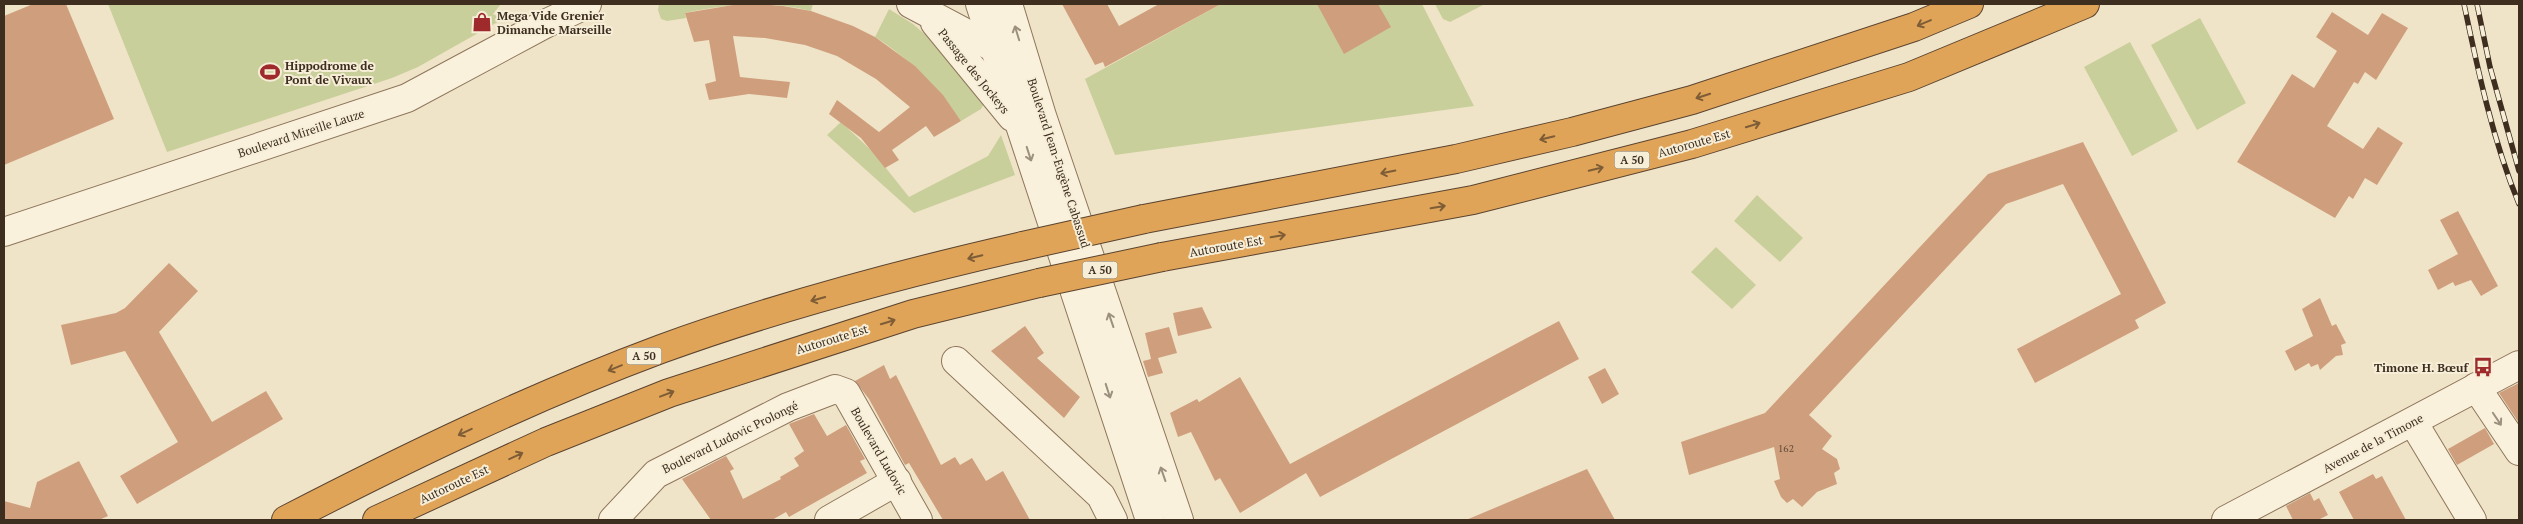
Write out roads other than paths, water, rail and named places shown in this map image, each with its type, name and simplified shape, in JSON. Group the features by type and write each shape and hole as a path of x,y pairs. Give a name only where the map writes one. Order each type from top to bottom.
{"highway":[{"name":"A 50","path":"286,520 380,471 506,414 661,349 770,312 906,273 1022,246 1144,219 1456,158 1572,132 1692,100 1914,27 1969,4"},
{"name":"Autoroute Est","path":"377,520 546,442 669,393 913,314 1039,282 1162,257 1473,200 1692,144 1909,76 2085,4"}],"street":[{"name":"Boulevard Mireille Lauze","path":"4,232 407,98 586,4"},
{"path":"980,4 996,49"},
{"name":"Boulevard Jean-Eugène Cabassud","path":"1008,4 1032,122 1147,509"},
{"name":"Passage des Jockeys","path":"919,9 996,49 1014,69 1032,122"},
{"name":"Passage des Jockeys","path":"919,9 1032,122"},
{"name":"Boulevard Jean-Eugène Cabassud","path":"1032,122 1178,520"},
{"path":"956,361 1101,496 1112,520 1163,506 1171,520"},
{"name":"Avenue de la Timone","path":"2226,520 2519,364"},
{"path":"2476,387 2519,451"},
{"name":"Boulevard Ludovic","path":"835,389 846,393 918,520"},
{"name":"Boulevard Ludovic Prolongé","path":"613,520 656,474 788,407 835,389"},
{"path":"2413,422 2472,520"},
{"path":"829,520 897,481"}],"railway":[{"path":"2464,4 2494,131 2519,204"},
{"path":"2477,4 2490,67 2519,171"}],"place":[{"name":"Mega Vide Grenier Dimanche Marseille","path":"482,22"},
{"name":"Hippodrome de Pont de Vivaux","path":"270,72"},
{"name":"Timone H. Bœuf","path":"2483,367"}]}
